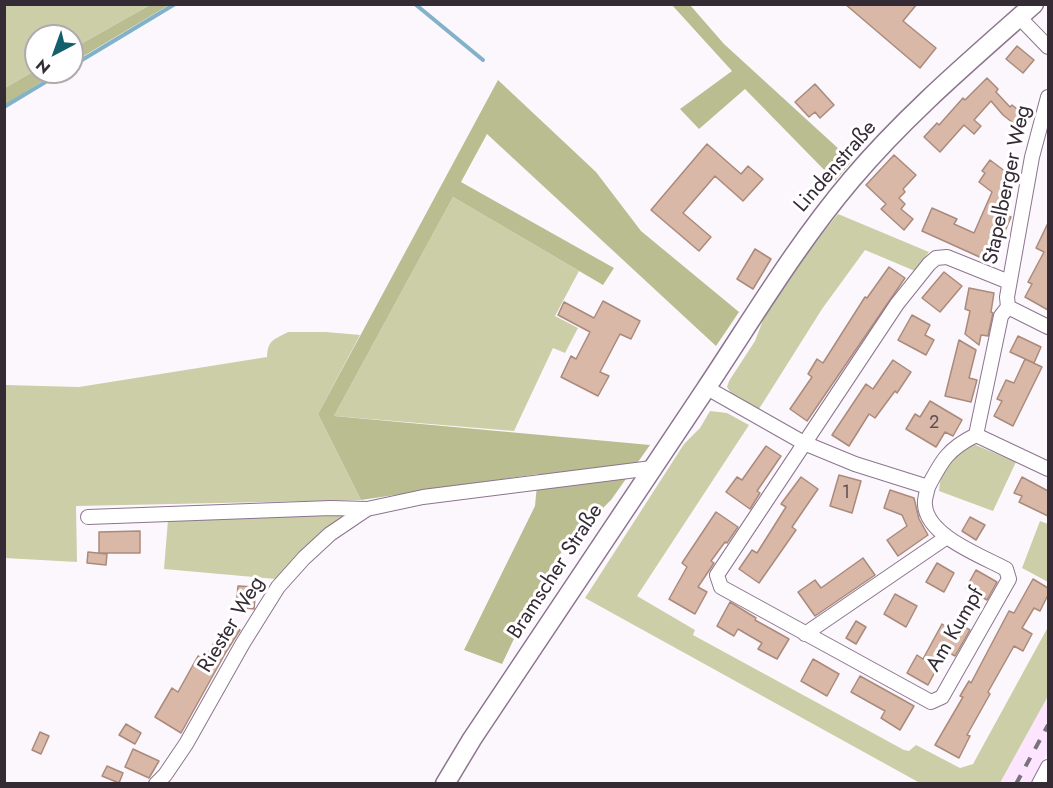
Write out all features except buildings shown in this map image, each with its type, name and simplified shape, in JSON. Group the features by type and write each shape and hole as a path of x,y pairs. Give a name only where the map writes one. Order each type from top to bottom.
{"street":[{"name":"Lindenstraße","path":"706,388 796,250 853,177 922,106 1034,4"},
{"path":"1019,17 1048,47"},
{"name":"Stapelberger Weg","path":"976,435 1001,316 1008,307 1009,282 1032,157 1048,97"},
{"path":"804,443 897,304 936,258 947,257 1009,282"},
{"path":"1008,307 1048,327"},
{"path":"706,388 804,443 855,464 928,487 941,461 957,444 976,435 1048,469"},
{"name":"Bramscher Straße","path":"445,783 706,388"},
{"name":"Am Kumpf","path":"804,443 717,574 721,587 931,702 942,697 1009,579 1006,570 947,537 932,525 925,506 928,487"},
{"name":"Riester Weg","path":"88,517 331,508 367,509 423,497 652,468"},
{"name":"Riester Weg","path":"156,783 165,775 186,744 243,642 278,587 330,534 367,509"},
{"path":"805,634 947,537"},
{"path":"1039,783 1048,767"}],"shaded area":[{"path":"1048,696 1048,752 1031,783 1000,784"}],"green space":[{"path":"5,5 150,5 84,42 84,24 24,24 24,77 5,88"},
{"path":"150,5 169,5 84,56 84,42"},
{"path":"672,5 690,5 724,44 852,161 835,181 745,89 699,129 680,109 732,71"},
{"path":"24,77 24,84 38,84 5,105 5,88"},
{"path":"498,80 596,172 641,231 739,312 716,346 487,134 461,182 614,268 603,285 453,197 334,416 650,445 611,500 568,543 542,580 502,664 464,650 535,506 538,474 361,500 318,414"},
{"path":"453,197 579,271 555,316 578,328 565,353 553,348 514,431 334,416"},
{"path":"838,214 929,252 915,271 865,250 822,309 759,409 731,393 727,387 729,381 755,341 763,320 774,302 812,246"},
{"path":"288,332 360,335 318,414 361,500 76,506 77,562 5,558 4,380 6,385 79,387 267,357 272,341"},
{"path":"710,411 727,413 749,425 637,596 695,630 693,635 904,750 909,751 916,745 960,768 973,764 1048,627 1048,696 1000,783 920,783 585,598 684,444 700,428"},
{"path":"971,443 1016,462 993,511 939,491 942,474 948,463"},
{"path":"343,513 344,516 341,519 308,544 276,579 164,569 168,520"},
{"path":"1040,521 1048,524 1048,582 1022,568"}],"waterway":[{"path":"84,59 175,4"},
{"path":"415,4 483,60"},
{"path":"4,107 42,84"}],"railway":[{"path":"1016,784 1048,725"}]}
